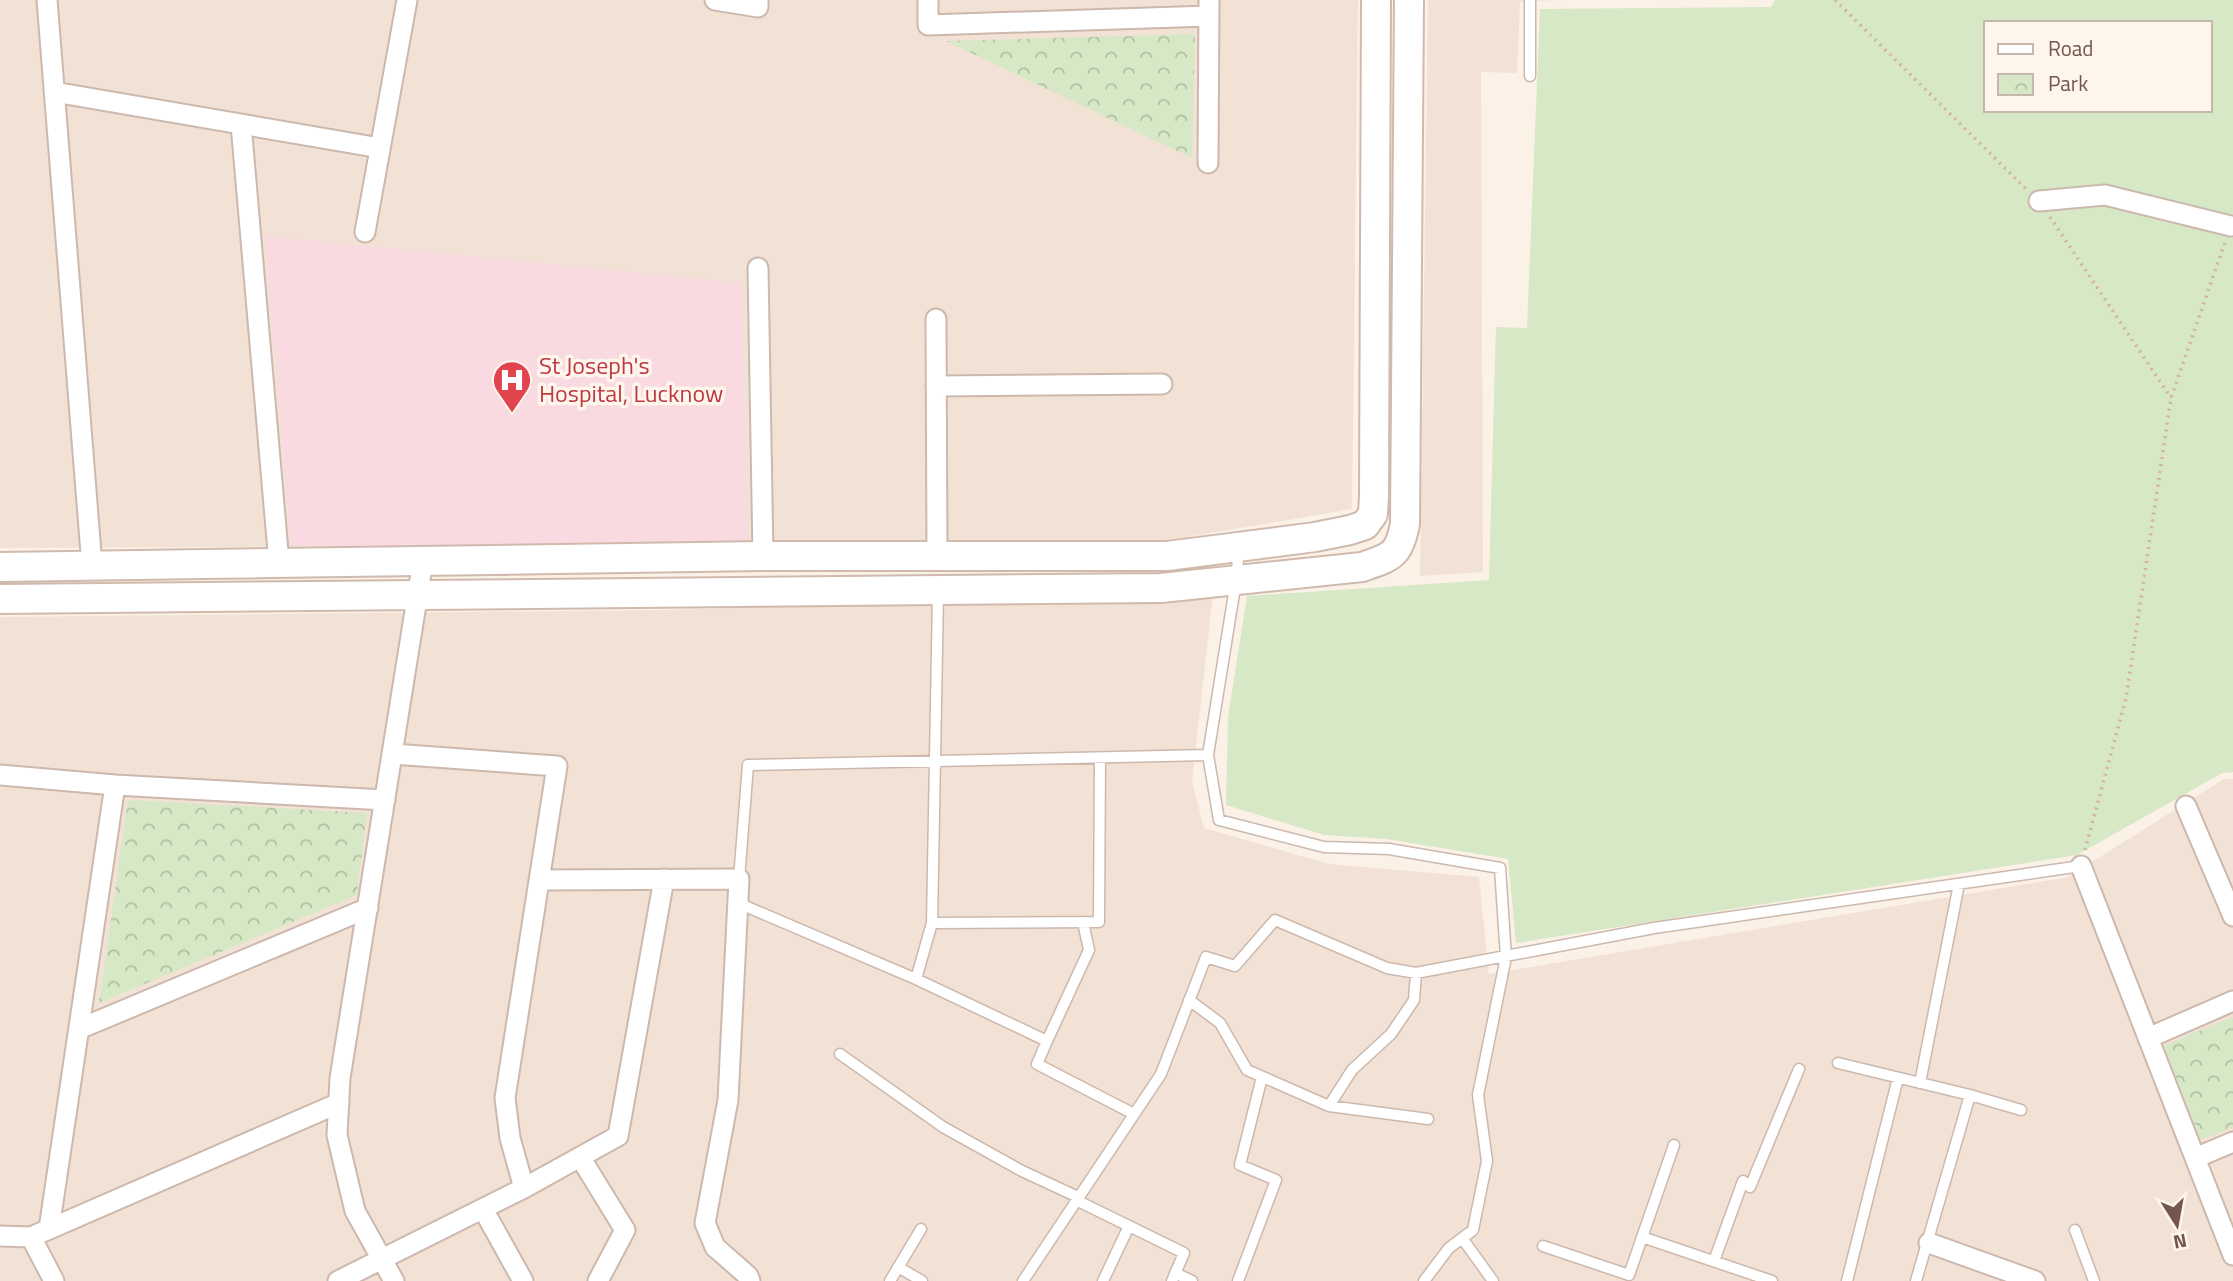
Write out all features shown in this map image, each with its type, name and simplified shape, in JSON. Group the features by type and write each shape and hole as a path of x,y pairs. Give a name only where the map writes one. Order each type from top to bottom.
{"street":[{"path":"47,0 92,566"},
{"path":"365,232 407,0"},
{"path":"715,0 758,7 758,0"},
{"path":"928,0 928,25 1209,8 1208,163"},
{"path":"0,567 764,556 1167,556 1315,537 1365,524 1373,514 1376,0"},
{"path":"0,599 1161,588 1362,567 1390,557 1402,544 1405,524 1409,0"},
{"path":"54,92 380,148"},
{"path":"241,124 279,563"},
{"path":"2039,201 2105,195 2232,226"},
{"path":"758,268 764,556"},
{"path":"936,319 937,556"},
{"path":"936,386 1162,384"},
{"path":"394,1281 355,1211 337,1135 340,1079 423,561"},
{"path":"393,754 556,766 505,1098 509,1138 524,1188"},
{"path":"0,775 115,785 385,800"},
{"path":"49,1229 115,785"},
{"path":"2186,806 2233,916"},
{"path":"2081,866 2233,1255"},
{"path":"338,1281 524,1188 618,1136 664,879"},
{"path":"539,880 739,879 728,1100 705,1223 715,1247 748,1276 750,1281"},
{"path":"79,1029 368,908"},
{"path":"2148,1038 2233,1002"},
{"path":"0,1236 30,1237 339,1102"},
{"path":"2195,1158 2233,1142"},
{"path":"580,1157 625,1230 598,1281"},
{"path":"483,1209 523,1281"},
{"path":"30,1237 54,1281"},
{"path":"1929,1243 2035,1281"}],"lane":[{"path":"1530,0 1530,76"},
{"path":"1239,547 1208,755 1219,820 1324,847 1389,849 1500,868 1506,957 1478,1095 1487,1161 1473,1230 1449,1248 1423,1281"},
{"path":"916,979 932,923 938,590"},
{"path":"739,879 748,765 1208,755"},
{"path":"932,923 1099,922 1100,758"},
{"path":"1023,1281 1161,1074 1206,957 1235,966 1275,920 1387,968 1416,973 1654,928 2081,866"},
{"path":"1920,1083 1959,884"},
{"path":"738,903 916,979 1048,1041"},
{"path":"1083,922 1089,950 1037,1064 1134,1114"},
{"path":"1329,1106 1352,1070 1391,1034 1413,1000 1416,973"},
{"path":"1189,1000 1220,1023 1247,1070 1329,1106 1428,1119"},
{"path":"840,1054 943,1127 1022,1171 1184,1253 1173,1277 1192,1281"},
{"path":"1838,1063 2021,1110"},
{"path":"1714,1261 1743,1181 1750,1187 1799,1069"},
{"path":"1238,1281 1276,1180 1240,1165 1262,1077"},
{"path":"1847,1281 1898,1078"},
{"path":"1916,1281 1970,1095"},
{"path":"1543,1246 1629,1275 1674,1145"},
{"path":"1103,1281 1129,1226"},
{"path":"890,1281 921,1229"},
{"path":"2075,1230 2094,1281"},
{"path":"1642,1237 1772,1281"},
{"path":"1462,1238 1493,1281"},
{"path":"898,1267 922,1281"}],"path":[{"path":"1835,0 2039,201 2172,398"},
{"path":"2081,866 2126,698 2172,398 2232,226"}],"shaded area":[{"path":"0,0 1358,0 1352,509 1158,542 0,548"},
{"path":"1428,0 1566,0 1520,1 1517,73 1481,72 1483,572 1420,576"},
{"name":"St Joseph's Hospital, Lucknow","path":"265,236 742,283 748,545 291,546"},
{"path":"1213,595 1192,782 1204,828 1329,864 1479,877 1489,974 2068,877 2224,779 2233,779 2233,1281 0,1281 0,617 663,610"}],"green space":[{"path":"1775,0 2233,0 2233,772 2222,773 2077,855 1516,943 1508,859 1387,839 1324,835 1226,805 1228,717 1247,596 1489,580 1496,327 1527,328 1540,9 1771,7"},
{"path":"1195,34 1192,158 946,41"},
{"path":"128,800 367,813 357,895 99,1003"},
{"path":"2233,1017 2233,1127 2201,1140 2163,1046"}],"place":[{"name":"St Joseph's Hospital, Lucknow","path":"512,414"}]}
